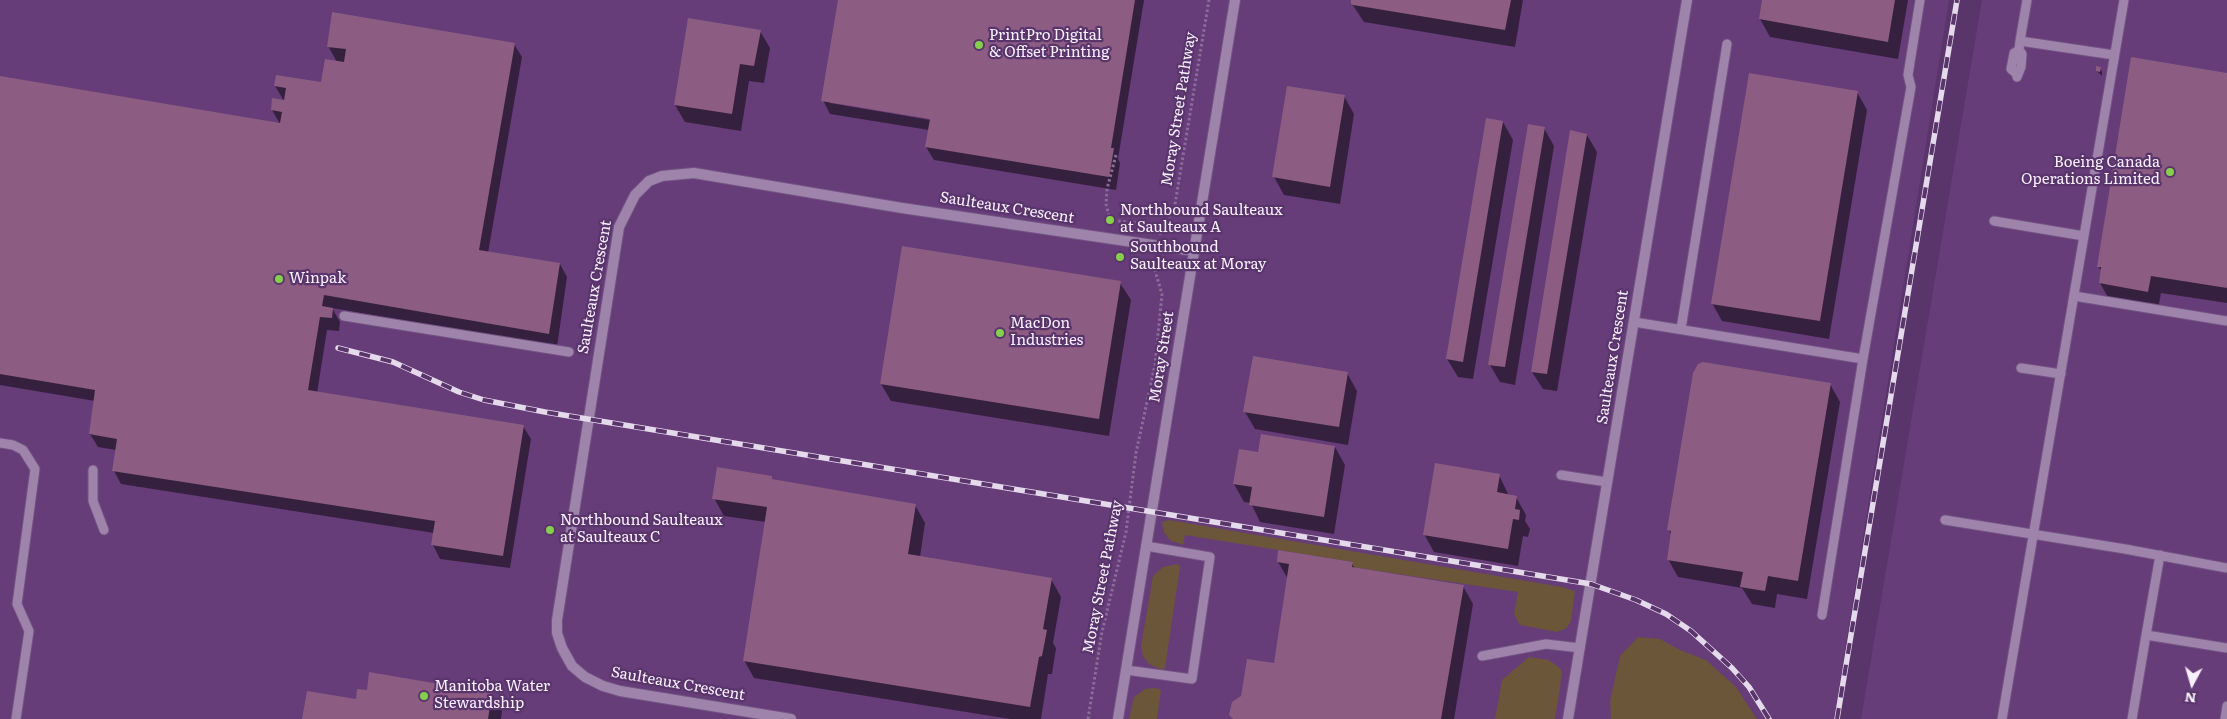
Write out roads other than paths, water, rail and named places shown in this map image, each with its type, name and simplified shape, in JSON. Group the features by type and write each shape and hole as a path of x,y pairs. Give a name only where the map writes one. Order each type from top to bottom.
{"street":[{"name":"Moray Street","path":"1118,719 1235,0"},
{"name":"Saulteaux Crescent","path":"1568,719 1687,0"},
{"name":"Saulteaux Crescent","path":"791,719 620,691 603,686 585,677 572,666 562,648 557,633 560,602 619,226 625,210 635,195 648,181 662,176 694,173 847,199 1194,251"}],"lane":[{"path":"1822,615 1863,360 1911,87 1908,75 1920,0"},
{"path":"2017,76 2021,70 2022,54 2019,45 2027,0"},
{"path":"2002,719 2124,0"},
{"path":"1681,329 1727,44"},
{"path":"2019,45 2114,56"},
{"path":"1994,221 2084,236"},
{"path":"2074,296 2227,321"},
{"path":"344,316 569,352"},
{"path":"1634,322 1863,360"},
{"path":"2021,368 2061,374"},
{"path":"0,443 13,445 23,450 35,469 35,481 17,604 29,631 16,719"},
{"path":"93,470 93,501 104,530"},
{"path":"1560,475 1607,482"},
{"path":"1945,520 2160,555 2227,568"},
{"path":"1126,670 1192,679 1210,557 1146,546"},
{"path":"2132,719 2160,555"},
{"path":"2146,635 2227,648"},
{"path":"1482,656 1546,644 1580,648"},
{"path":"2225,719 2227,706"}],"railway":[{"path":"1837,719 1957,0"},
{"path":"338,348 393,362 459,392 484,400 545,412 1591,584 1636,600 1666,614 1691,631 1732,668 1749,687 1769,719"}],"place":[{"name":"PrintPro Digital & Offset Printing","path":"979,45"},
{"name":"Boeing Canada Operations Limited","path":"2170,172"},
{"name":"Northbound Saulteaux at Saulteaux A","path":"1110,220"},
{"name":"Southbound Saulteaux at Moray","path":"1120,257"},
{"name":"Winpak","path":"279,279"},
{"name":"MacDon Industries","path":"1000,333"},
{"name":"Northbound Saulteaux at Saulteaux C","path":"550,530"},
{"name":"Manitoba Water Stewardship","path":"424,696"}]}
